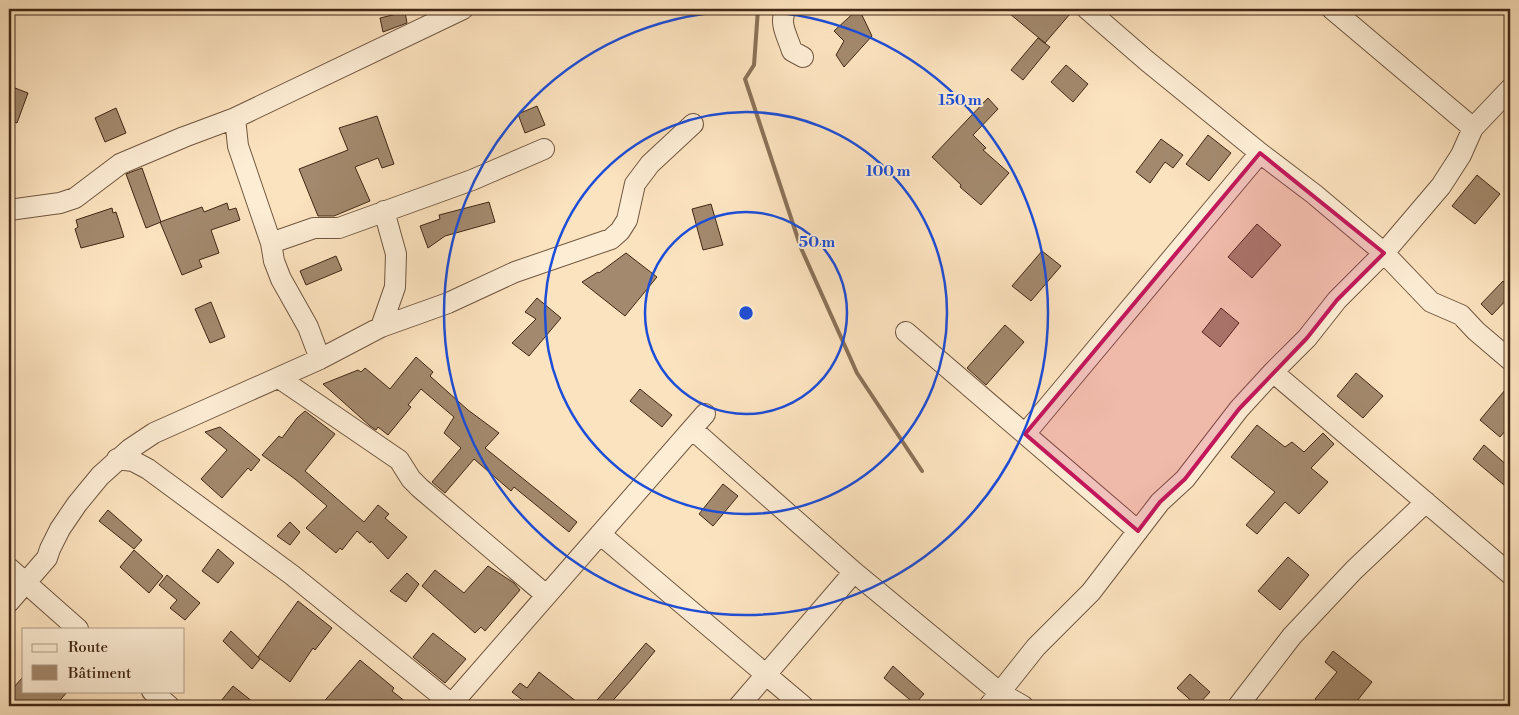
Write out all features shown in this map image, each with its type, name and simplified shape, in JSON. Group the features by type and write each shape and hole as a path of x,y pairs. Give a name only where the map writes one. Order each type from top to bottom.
{"street":[{"path":"9,210 60,203 75,198 120,164 235,118 463,9"},
{"path":"786,9 782,19 783,27 792,51 803,57"},
{"path":"1086,9 1384,253 1431,302 1461,314 1476,331 1510,360"},
{"path":"1332,9 1473,128"},
{"path":"994,699 1036,647 1091,592 1160,502 1185,479 1239,410 1307,338 1336,300 1384,253 1441,186 1461,155 1473,128 1510,89"},
{"path":"235,118 238,146 271,243 274,261 281,279 308,327 320,360"},
{"path":"9,602 47,558 60,530 77,504 100,476 117,459 154,432 320,360 381,327 448,303 515,272 611,239 620,231 627,220 635,184 650,164 693,124"},
{"path":"271,243 314,228 339,228 472,180 544,149"},
{"path":"1025,434 1260,153"},
{"path":"381,327 395,288 396,254 384,212"},
{"path":"906,332 1138,531"},
{"path":"1273,372 1510,574"},
{"path":"279,378 399,460 411,479 420,488 546,595"},
{"path":"117,459 133,460 140,463 292,575 452,706 546,595 705,414"},
{"path":"692,429 994,699 1023,706"},
{"path":"1238,706 1292,636 1354,570 1426,502"},
{"path":"600,534 803,706"},
{"path":"9,568 77,628"},
{"path":"739,706 854,572"},
{"path":"153,692 169,706"}],"highlighted area":[{"path":"1260,153 1384,253 1337,300 1307,338 1239,409 1185,479 1160,502 1138,531 1025,434"}],"building":[{"path":"858,9 872,36 844,67 836,55 844,41 834,31"},
{"path":"1004,9 1063,9 1070,14 1045,43"},
{"path":"405,12 407,23 383,32 380,18"},
{"path":"1038,38 1050,47 1023,80 1011,70"},
{"path":"1066,65 1088,84 1073,102 1051,82"},
{"path":"15,88 28,93 17,123 9,120 9,106"},
{"path":"988,98 998,109 973,135 986,148 983,150 1009,173 981,205 960,187 961,185 932,157"},
{"path":"537,106 545,125 525,133 518,114"},
{"path":"116,108 126,133 105,142 95,118"},
{"path":"377,116 394,164 382,168 378,158 355,167 370,201 334,216 318,216 299,169 348,150 339,128"},
{"path":"1208,135 1231,153 1209,181 1186,164"},
{"path":"1161,139 1183,155 1173,168 1165,162 1150,183 1136,172"},
{"path":"142,168 161,222 146,228 126,174"},
{"path":"1477,175 1500,194 1475,224 1452,206"},
{"path":"489,202 495,222 445,236 428,248 420,226 440,219 439,215"},
{"path":"227,203 229,210 236,208 240,220 211,230 219,253 199,260 202,267 182,275 160,222 202,207 204,212"},
{"path":"711,204 723,245 703,250 692,209"},
{"path":"112,208 113,213 116,212 124,237 81,248 75,229 78,227 76,220"},
{"path":"1257,224 1281,245 1252,278 1228,257"},
{"path":"1042,251 1061,266 1031,301 1012,286"},
{"path":"626,253 657,277 625,316 582,282 599,273"},
{"path":"336,256 342,270 306,285 300,271"},
{"path":"1503,281 1510,288 1510,296 1492,315 1481,304"},
{"path":"537,298 561,318 529,356 512,343 536,319 525,312"},
{"path":"211,302 225,337 210,343 195,309"},
{"path":"1221,308 1239,323 1220,347 1202,332"},
{"path":"1005,325 1024,342 986,385 967,368"},
{"path":"416,357 433,372 430,376 468,410 499,433 485,448 577,522 569,532 514,487 511,491 474,459 445,493 432,482 461,448 444,433 454,417 421,389 408,405 411,407 388,435 378,427 376,430 370,426 323,384 358,370 361,372 365,368 390,389"},
{"path":"1356,373 1383,396 1363,418 1337,396"},
{"path":"1510,384 1510,425 1500,437 1480,420"},
{"path":"640,389 672,415 662,427 630,401"},
{"path":"305,411 335,434 305,471 364,522 378,505 389,514 385,518 407,537 388,559 371,541 370,543 357,531 342,550 340,548 336,553 306,528 327,506 262,455 279,436 282,438 297,418"},
{"path":"1257,425 1285,447 1292,442 1304,452 1323,433 1334,444 1311,468 1328,482 1299,514 1285,502 1257,534 1246,525 1275,492 1231,457"},
{"path":"220,427 260,460 251,471 248,468 222,498 201,479 227,450 205,432"},
{"path":"1484,445 1510,468 1510,479 1504,485 1473,459"},
{"path":"723,484 738,496 713,526 699,514"},
{"path":"108,510 142,540 134,549 99,521"},
{"path":"290,522 300,532 290,545 277,536"},
{"path":"218,549 234,563 218,583 202,571"},
{"path":"134,550 163,576 149,593 120,567"},
{"path":"1288,557 1309,575 1280,610 1258,591"},
{"path":"488,566 514,583 520,590 485,631 481,627 475,633 422,586 435,570 464,593"},
{"path":"407,573 419,584 406,602 390,591"},
{"path":"167,575 200,603 185,620 170,608 177,600 159,585"},
{"path":"298,601 332,628 315,650 313,648 290,682 258,657"},
{"path":"231,631 260,659 252,669 223,641"},
{"path":"433,633 466,659 445,683 413,657"},
{"path":"646,643 655,651 631,680 608,706 592,706"},
{"path":"1333,651 1372,682 1353,706 1324,706 1315,699 1337,672 1325,662"},
{"path":"360,660 394,688 392,691 411,706 320,706"},
{"path":"893,666 924,694 915,704 884,678"},
{"path":"539,672 582,706 530,706 512,692 520,683 527,688"},
{"path":"1190,674 1210,692 1197,706 1177,688"},
{"path":"22,678 22,692 67,692 55,706 14,706 9,701 9,684 13,688"},
{"path":"233,686 258,706 217,706"}],"waterway":[{"path":"758,9 754,65 745,79 801,248 857,373 922,471"}]}
